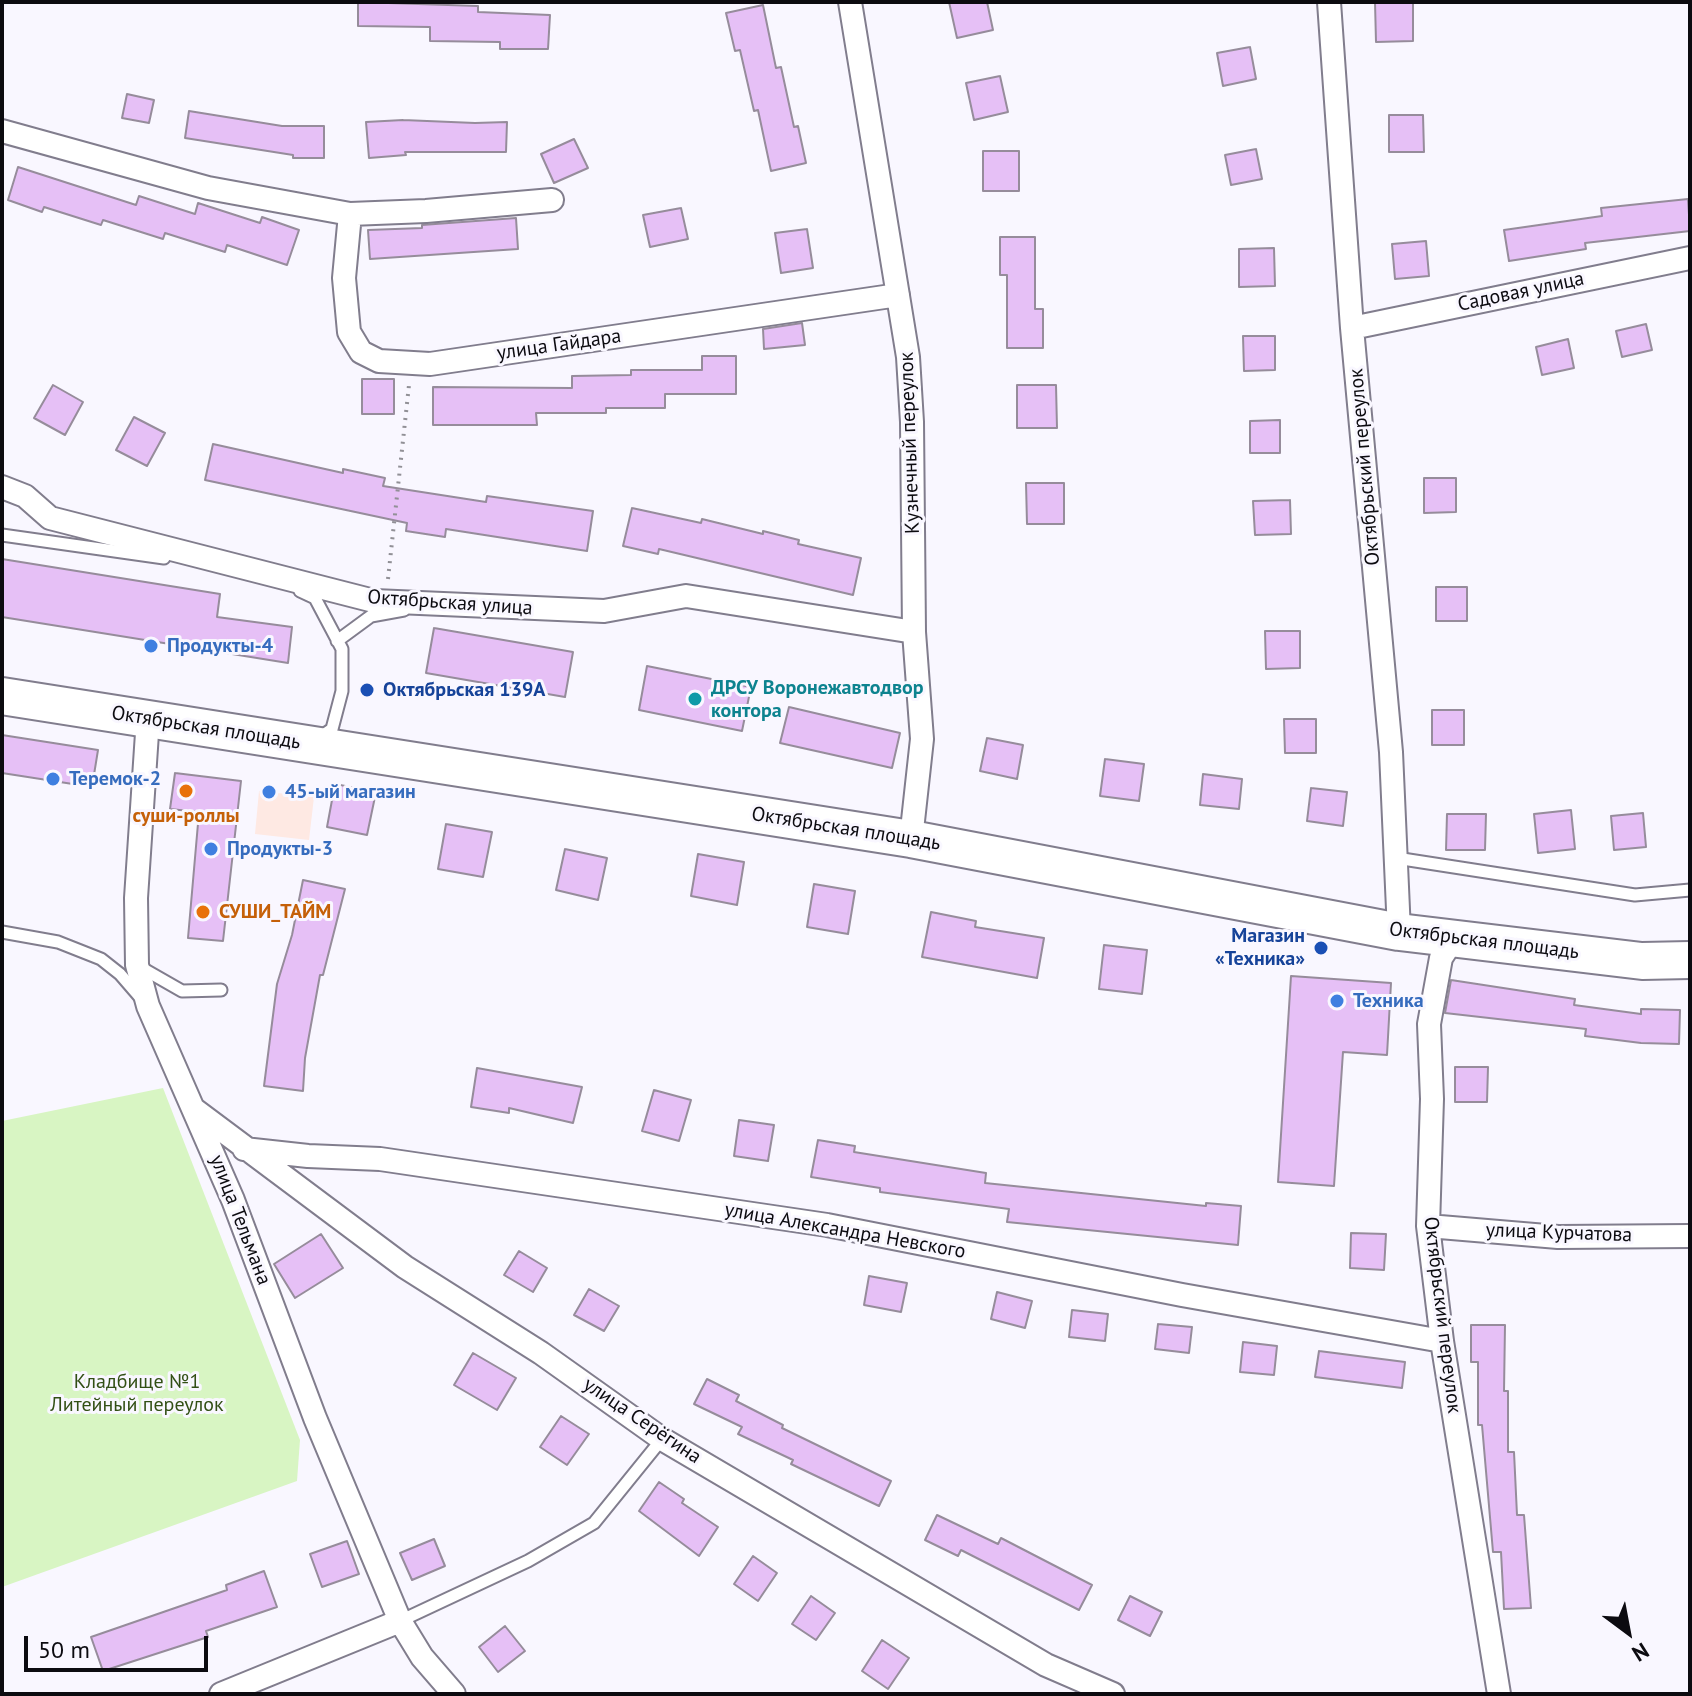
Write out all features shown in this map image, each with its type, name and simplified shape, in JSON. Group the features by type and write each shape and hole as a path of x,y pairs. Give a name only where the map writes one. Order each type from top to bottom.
{"main road":[{"name":"Октябрьская площадь","path":"2,696 911,839 1399,932 1642,961 1690,960"}],"street":[{"name":"Кузнечный переулок","path":"850,2 908,357 912,422 914,632 922,739 911,839"},
{"name":"Октябрьский переулок","path":"1329,2 1352,328 1391,752 1399,932"},
{"path":"2,131 208,188 350,214 552,200"},
{"name":"улица Гайдара","path":"350,214 344,278 349,332 361,352 379,361 430,364 898,295"},
{"name":"Садовая улица","path":"1352,328 1690,258"},
{"name":"Октябрьская улица","path":"2,487 25,496 50,518 374,601 604,611 686,596 914,632"},
{"name":"улица Тельмана","path":"148,718 136,898 137,965 148,1006 233,1200 346,1497 400,1621 422,1657 454,1694"},
{"name":"Октябрьский переулок","path":"1454,938 1441,958 1429,1024 1432,1099 1428,1226 1442,1341 1499,1694"},
{"name":"улица Серёгина","path":"195,1110 405,1267 541,1353 662,1439 1046,1665 1113,1694"},
{"name":"улица Александра Невского","path":"244,1149 380,1159 827,1225 1182,1295 1442,1341"},
{"name":"улица Курчатова","path":"1428,1226 1558,1237 1690,1236"},
{"path":"221,1694 400,1621"}],"lane":[{"path":"2,535 115,549 265,576 315,598 342,649 342,691 332,729 308,745"},
{"path":"337,641 371,616 435,604"},
{"path":"1396,858 1490,875 1635,895 1690,890"},
{"path":"2,932 58,942 101,959 120,974 148,1006"},
{"path":"137,965 182,991 221,990"},
{"path":"400,1621 528,1561 594,1523 662,1439"}],"path":[{"path":"386,601 412,363"}],"shaded area":[{"path":"259,791 314,797 309,840 255,834"}],"green space":[{"name":"Кладбище №1 Литейный переулок","path":"163,1088 300,1440 297,1481 2,1587 2,1121"}],"building":[{"path":"358,2 478,6 478,12 550,15 548,49 500,49 500,42 430,41 430,27 358,26"},
{"path":"949,2 987,2 993,30 957,38"},
{"path":"1375,2 1413,2 1413,41 1376,42"},
{"path":"763,5 776,68 781,67 794,127 798,126 806,163 771,171 758,110 754,111 740,50 735,51 726,13"},
{"path":"1250,47 1256,79 1223,86 1217,53"},
{"path":"1000,76 1008,112 974,120 966,83"},
{"path":"127,94 154,100 149,123 122,118"},
{"path":"189,111 282,126 324,126 324,158 293,158 293,155 185,138"},
{"path":"1389,115 1423,115 1424,152 1389,152"},
{"path":"366,122 507,122 506,152 405,152 406,155 369,158"},
{"path":"574,139 588,168 554,183 541,154"},
{"path":"1256,149 1262,179 1231,185 1225,155"},
{"path":"983,151 1019,151 1019,191 983,191"},
{"path":"18,167 136,205 139,196 195,214 198,203 260,223 262,217 299,230 287,265 227,245 225,252 165,233 163,239 103,220 101,225 44,207 42,212 8,200"},
{"path":"1688,199 1690,231 1585,243 1586,249 1509,261 1504,230 1602,216 1601,208"},
{"path":"681,208 688,239 650,247 643,215"},
{"path":"516,218 518,249 370,259 368,230"},
{"path":"807,229 813,268 781,273 775,233"},
{"path":"1000,237 1035,237 1035,309 1043,309 1043,348 1007,348 1007,275 1000,275"},
{"path":"1426,241 1429,276 1395,279 1392,244"},
{"path":"1274,248 1275,286 1239,287 1239,249"},
{"path":"802,323 805,345 764,349 763,329"},
{"path":"1646,324 1652,350 1622,357 1616,331"},
{"path":"1243,336 1275,336 1275,370 1244,371"},
{"path":"1568,339 1574,368 1542,375 1536,347"},
{"path":"702,356 736,356 736,394 665,394 665,408 606,408 606,413 536,413 537,425 433,425 433,387 572,388 572,376 631,375 631,370 702,370"},
{"path":"362,379 394,379 394,414 362,414"},
{"path":"53,385 83,402 65,435 34,418"},
{"path":"1017,385 1056,385 1057,428 1017,428"},
{"path":"134,417 165,433 147,466 116,450"},
{"path":"1280,420 1280,453 1250,453 1250,421"},
{"path":"213,444 343,473 343,469 385,478 383,486 486,502 487,496 593,511 587,551 446,529 445,537 406,531 407,523 205,480"},
{"path":"1424,478 1456,478 1456,512 1424,513"},
{"path":"1026,483 1064,483 1064,524 1027,524"},
{"path":"1290,500 1291,534 1255,535 1253,501"},
{"path":"632,508 701,523 702,519 763,534 763,531 799,540 798,544 861,558 853,595 659,549 658,554 623,546"},
{"path":"2,559 220,594 217,617 292,627 288,663 2,617"},
{"path":"1436,587 1467,587 1467,621 1436,621"},
{"path":"434,628 573,652 565,697 426,673"},
{"path":"1265,631 1300,631 1300,668 1266,669"},
{"name":"ДРСУ Воронежавтодвор контора","path":"647,666 751,687 742,731 639,710"},
{"path":"789,707 900,733 892,768 780,743"},
{"path":"1432,710 1464,710 1464,745 1432,745"},
{"path":"1284,719 1316,719 1316,753 1285,753"},
{"path":"2,735 98,750 92,787 2,773"},
{"path":"987,738 1023,745 1017,779 980,771"},
{"path":"1105,759 1144,764 1139,801 1100,796"},
{"path":"175,773 241,781 223,941 188,938 199,812 170,809"},
{"path":"1203,774 1242,779 1239,809 1200,805"},
{"path":"335,784 376,792 367,835 327,827"},
{"path":"1311,788 1347,792 1343,826 1307,821"},
{"path":"1571,810 1575,849 1538,853 1534,814"},
{"path":"1643,813 1646,847 1614,850 1611,816"},
{"path":"1447,814 1486,814 1485,850 1446,850"},
{"path":"446,824 492,832 483,877 438,869"},
{"path":"565,849 607,858 598,900 556,890"},
{"path":"698,854 744,862 737,905 691,896"},
{"path":"303,880 345,889 323,975 320,975 305,1058 303,1091 264,1086 277,984 292,935"},
{"path":"814,884 855,891 848,934 807,927"},
{"path":"931,912 976,921 975,927 1044,938 1037,978 922,957"},
{"path":"1104,945 1147,950 1142,994 1099,989"},
{"path":"1291,976 1391,983 1387,1055 1343,1052 1334,1186 1278,1182"},
{"path":"1451,980 1575,999 1574,1005 1641,1014 1641,1009 1680,1010 1679,1044 1585,1036 1586,1029 1445,1013"},
{"path":"1455,1067 1488,1067 1487,1102 1455,1102"},
{"path":"477,1068 582,1087 573,1123 509,1108 509,1113 471,1107"},
{"path":"654,1090 691,1100 679,1141 642,1131"},
{"path":"739,1120 774,1125 768,1161 734,1156"},
{"path":"818,1140 855,1146 854,1152 986,1173 985,1183 1206,1206 1206,1203 1241,1206 1238,1245 1007,1222 1009,1209 880,1192 880,1188 811,1177"},
{"path":"1351,1233 1386,1234 1384,1270 1350,1268"},
{"path":"321,1234 343,1268 295,1298 274,1264"},
{"path":"519,1251 547,1268 533,1292 504,1275"},
{"path":"869,1276 907,1283 901,1312 864,1305"},
{"path":"589,1289 619,1306 604,1331 574,1315"},
{"path":"997,1292 1032,1301 1025,1328 991,1319"},
{"path":"1072,1310 1108,1314 1105,1341 1069,1337"},
{"path":"1158,1324 1192,1327 1189,1353 1155,1349"},
{"path":"1471,1325 1505,1325 1504,1391 1508,1391 1508,1452 1514,1452 1517,1515 1524,1515 1531,1608 1504,1609 1501,1552 1493,1552 1482,1425 1478,1425 1478,1362 1471,1362"},
{"path":"1243,1342 1277,1346 1274,1375 1240,1372"},
{"path":"1319,1351 1405,1362 1402,1388 1315,1377"},
{"path":"473,1353 516,1378 497,1410 454,1385"},
{"path":"707,1379 739,1395 736,1401 783,1425 782,1428 891,1481 879,1506 791,1464 793,1460 738,1434 742,1427 694,1404"},
{"path":"561,1416 589,1434 567,1465 540,1447"},
{"path":"659,1482 684,1499 682,1503 718,1527 699,1556 639,1511"},
{"path":"937,1515 998,1544 1001,1538 1092,1585 1079,1610 961,1550 958,1556 925,1540"},
{"path":"434,1539 445,1566 412,1580 400,1553"},
{"path":"347,1541 359,1574 322,1587 310,1554"},
{"path":"753,1556 777,1573 758,1601 734,1584"},
{"path":"264,1571 277,1607 206,1631 208,1637 103,1671 91,1637 227,1590 226,1585"},
{"path":"811,1596 835,1613 816,1640 792,1624"},
{"path":"1130,1596 1162,1612 1150,1636 1118,1620"},
{"path":"505,1626 525,1651 498,1672 479,1647"},
{"path":"882,1640 909,1658 888,1689 862,1671"}],"place":[{"name":"Продукты-4","path":"151,646"},
{"name":"Октябрьская 139А","path":"367,690"},
{"name":"ДРСУ Воронежавтодвор контора","path":"695,699"},
{"name":"Теремок-2","path":"53,779"},
{"name":"суши-роллы","path":"186,791"},
{"name":"45-ый магазин","path":"269,792"},
{"name":"Продукты-3","path":"211,849"},
{"name":"СУШИ_ТАЙМ","path":"203,912"},
{"name":"Магазин «Техника»","path":"1321,948"},
{"name":"Техника","path":"1337,1001"}]}
